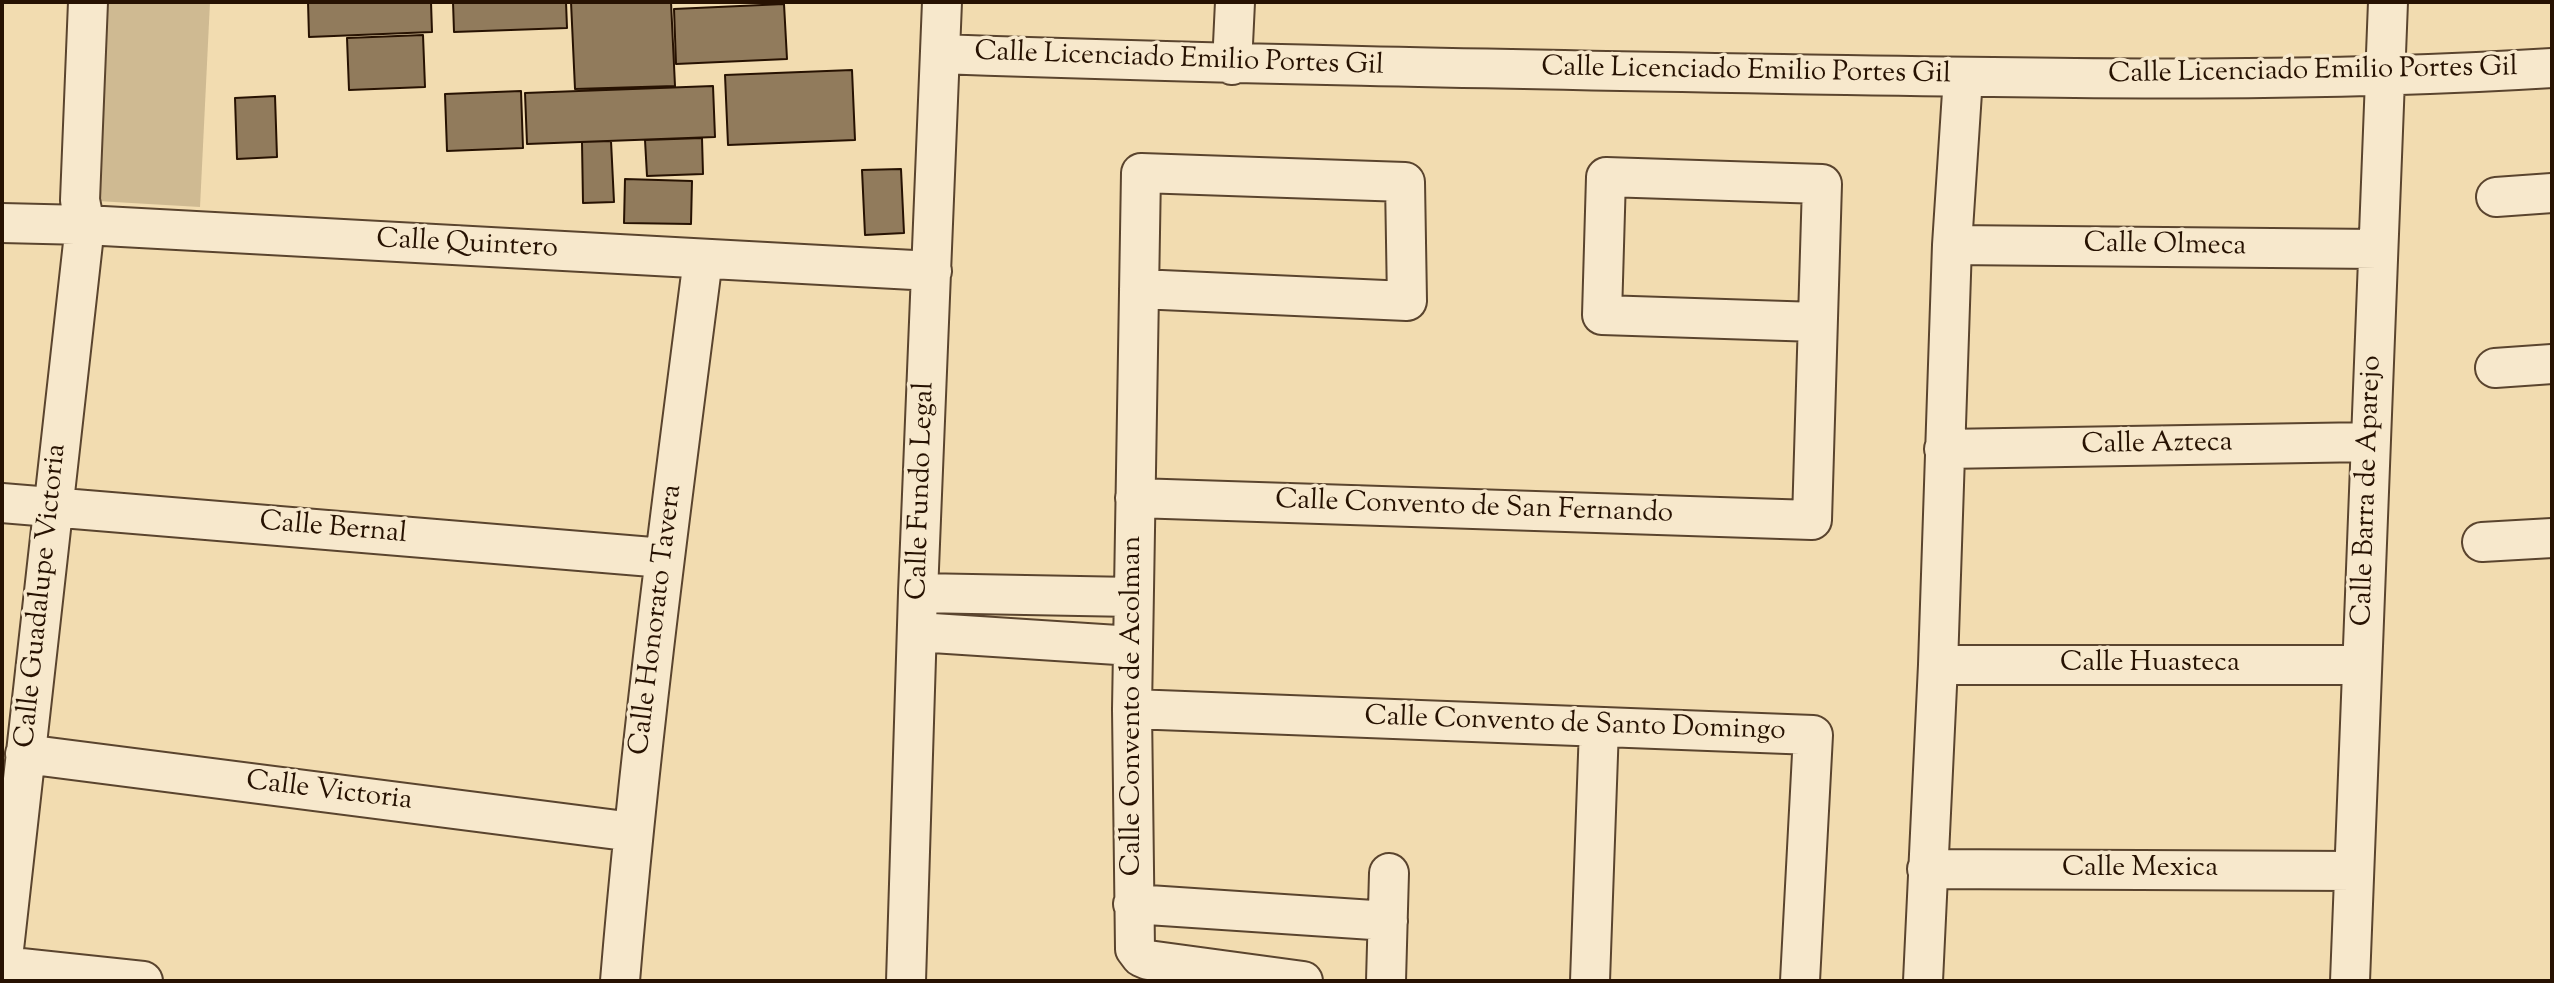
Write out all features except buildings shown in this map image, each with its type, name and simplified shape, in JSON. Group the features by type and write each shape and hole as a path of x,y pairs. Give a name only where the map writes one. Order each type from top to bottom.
{"street":[{"name":"Calle Guadalupe Victoria","path":"2,967 85,225 80,200 88,2"},
{"name":"Calle Fundo Legal","path":"906,981 918,593 942,2"},
{"path":"1232,65 1235,2"},
{"name":"Calle Barra de Aparejo","path":"2350,981 2388,2"},
{"name":"Calle Licenciado Emilio Portes Gil","path":"940,54 1232,65 1962,77 2385,77 2552,68"},
{"path":"1923,981 1938,665 1952,245 1962,77"},
{"name":"Calle Convento de Acolman","path":"1139,289 1407,302 1405,182 1141,173 1133,597 1132,709 1135,949 1141,957 1148,960 1303,981"},
{"path":"1606,177 1822,184 1817,322 1602,315 1606,177"},
{"path":"2496,197 2552,193"},
{"name":"Calle Quintero","path":"2,223 85,225 932,271"},
{"name":"Calle Olmeca","path":"1952,245 2378,249"},
{"name":"Calle Honorato Tavera","path":"620,981 633,832 664,558 703,259"},
{"name":"Calle Convento de San Fernando","path":"1135,498 1812,520 1817,322"},
{"path":"2495,368 2552,364"},
{"name":"Calle Azteca","path":"1944,449 2370,442"},
{"name":"Calle Bernal","path":"2,503 664,558"},
{"path":"2482,542 2552,538"},
{"path":"918,593 1133,597"},
{"path":"917,632 1133,646"},
{"name":"Calle Huasteca","path":"1938,665 2362,666"},
{"name":"Calle Convento de Santo Domingo","path":"1132,709 1813,735 1800,981"},
{"path":"1590,981 1599,727"},
{"name":"Calle Victoria","path":"25,754 633,832"},
{"name":"Calle Mexica","path":"1927,869 2354,871"},
{"path":"1387,981 1389,873"},
{"path":"1133,904 1388,921"},
{"path":"2,967 143,981"}],"shaded area":[{"path":"88,2 210,2 200,207 80,200"}]}
